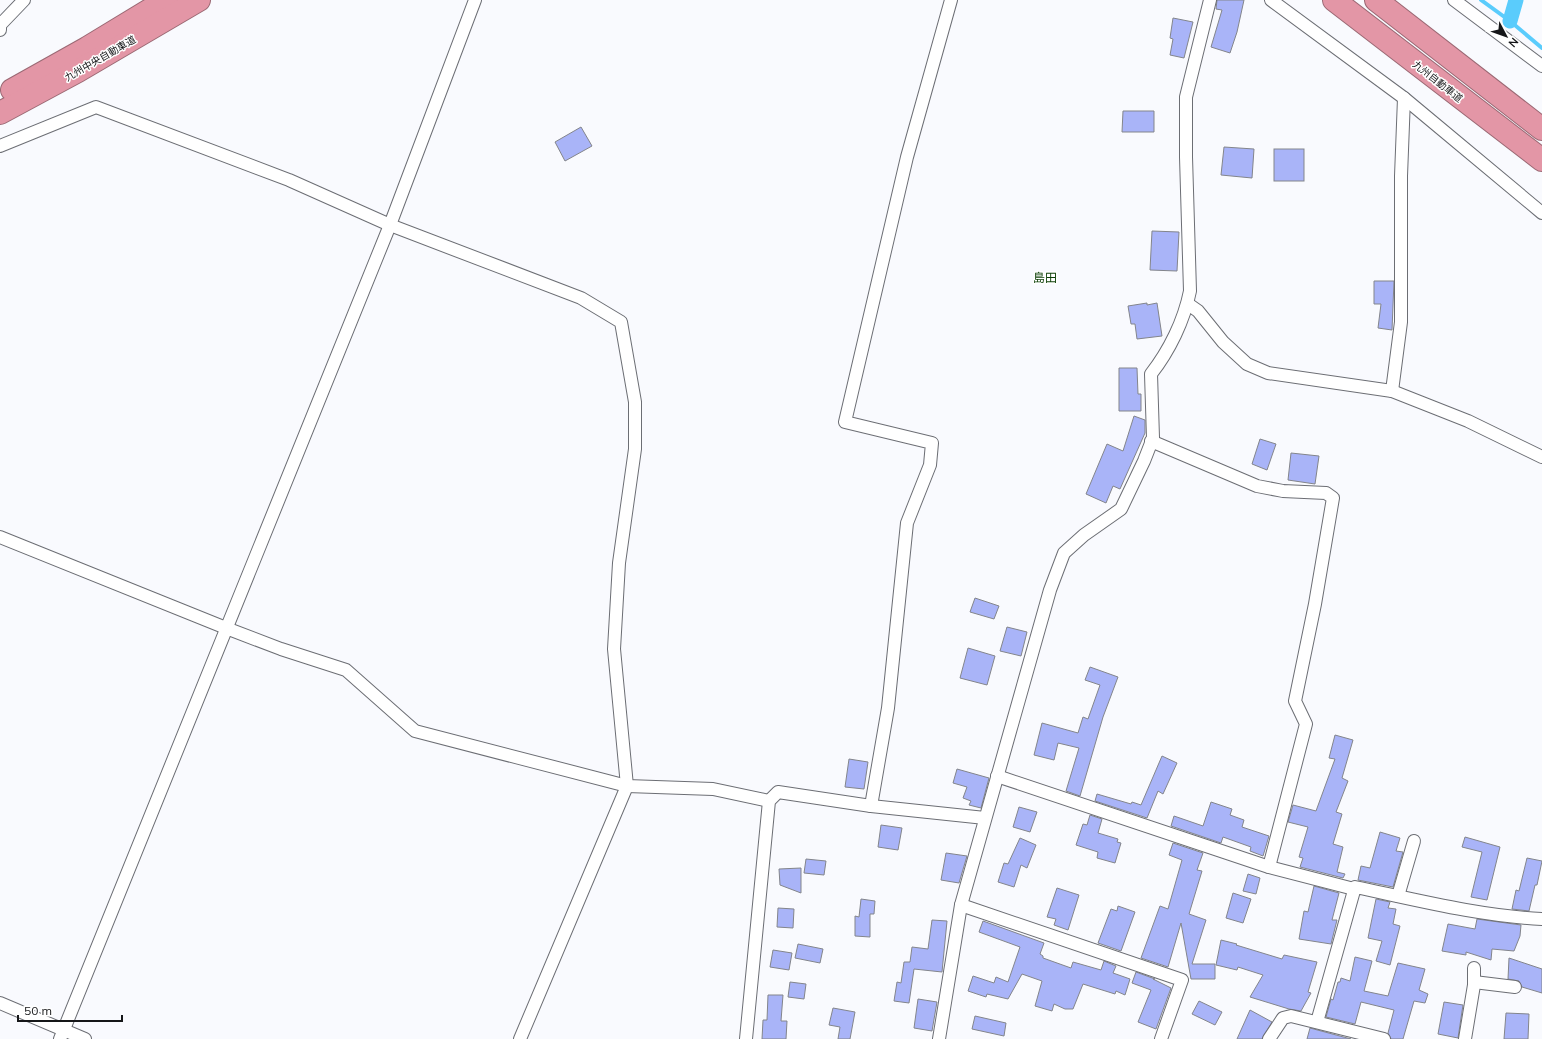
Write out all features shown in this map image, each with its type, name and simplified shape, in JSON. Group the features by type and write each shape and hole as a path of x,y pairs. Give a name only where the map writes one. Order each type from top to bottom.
{"highway":[{"name":"九州中央自動車道","path":"0,96 87,48 166,0"},
{"name":"九州中央自動車道","path":"0,112 78,71 199,0"},
{"name":"九州自動車道","path":"1334,0 1542,160"},
{"path":"1376,0 1542,129"},
{"path":"1385,0 1457,63"}],"street":[{"path":"0,30 0,25 24,0"},
{"path":"62,1035 390,225 475,0"},
{"path":"871,806 888,708 907,523 930,465 932,443 845,422 907,157 951,0"},
{"path":"939,1039 961,905 1050,590 1064,553 1084,534 1121,509 1144,461 1153,438 1151,374 1172,341 1188,304 1190,291 1186,157 1186,97 1210,0"},
{"path":"1271,0 1404,98 1542,213"},
{"path":"1454,0 1542,66"},
{"path":"1392,391 1401,322 1401,176 1404,98"},
{"path":"0,146 96,108 289,180 390,225 581,298 622,322 635,402 635,449 619,563 614,649 627,786 520,1039"},
{"path":"1188,304 1198,311 1223,342 1247,364 1268,373 1392,391 1468,421 1542,457"},
{"path":"1151,441 1257,486 1283,491 1326,493 1333,498 1315,604 1295,700 1306,724 1269,867"},
{"path":"0,537 226,628 281,649 346,670 415,731 627,786 713,790 769,801"},
{"path":"997,776 1269,867 1354,889 1355,887 1454,908 1516,918 1542,919"},
{"path":"746,1039 769,801 778,792 871,806 985,818"},
{"path":"1398,896 1414,841"},
{"path":"1317,1022 1354,889"},
{"path":"961,905 1182,980 1161,1039"},
{"path":"1465,1039 1474,982 1474,968"},
{"path":"1474,982 1514,987"},
{"path":"0,1004 62,1035 84,1039"},
{"path":"1269,1039 1283,1018 1291,1016 1317,1022 1339,1033 1384,1039"}],"building":[{"path":"1217,0 1244,0 1237,32 1230,53 1211,47 1222,10 1216,9"},
{"path":"1173,18 1193,22 1184,58 1170,55 1173,39 1170,38"},
{"path":"1123,111 1154,111 1154,132 1122,132"},
{"path":"581,127 592,146 565,161 555,142"},
{"path":"1224,147 1254,149 1252,178 1221,175"},
{"path":"1274,149 1304,149 1304,181 1274,181"},
{"path":"1152,231 1179,232 1177,271 1150,270"},
{"path":"1374,281 1394,281 1392,330 1378,328 1381,304 1374,304"},
{"path":"1147,303 1147,305 1157,303 1162,336 1137,339 1135,324 1131,324 1128,306"},
{"path":"1119,368 1137,368 1138,394 1141,394 1141,411 1119,411"},
{"path":"1134,416 1145,420 1145,433 1120,489 1113,486 1106,503 1086,494 1107,444 1123,451"},
{"path":"1260,439 1276,444 1267,470 1252,464"},
{"path":"1291,453 1319,456 1315,484 1288,480"},
{"path":"975,598 999,606 994,619 970,612"},
{"path":"1007,627 1027,632 1021,656 1000,651"},
{"path":"968,648 995,656 987,685 960,678"},
{"path":"1090,667 1118,677 1103,717 1080,796 1066,791 1079,748 1058,743 1054,760 1034,755 1042,723 1078,733 1083,717 1088,719 1100,685 1085,680"},
{"path":"1335,735 1353,740 1342,778 1348,781 1336,812 1342,814 1333,844 1343,847 1337,872 1345,874 1343,878 1300,867 1303,858 1299,857 1308,827 1288,822 1293,805 1316,811 1335,759 1329,758"},
{"path":"1162,756 1177,763 1163,794 1158,791 1147,818 1095,801 1097,794 1131,804 1132,802 1141,805"},
{"path":"849,759 868,762 864,789 845,787"},
{"path":"957,769 989,778 981,808 969,805 971,801 963,798 967,787 953,783"},
{"path":"1211,802 1232,809 1230,815 1244,820 1242,827 1269,836 1263,856 1250,851 1251,847 1223,837 1221,843 1171,826 1174,816 1203,826"},
{"path":"1019,807 1037,812 1030,832 1013,827"},
{"path":"1090,815 1102,819 1098,833 1118,839 1117,842 1121,843 1115,863 1097,858 1098,852 1076,845 1083,824 1087,825"},
{"path":"881,825 902,828 898,850 878,847"},
{"path":"1380,832 1400,838 1396,851 1403,852 1393,887 1358,880 1361,866 1370,868"},
{"path":"1465,837 1500,847 1487,900 1471,897 1482,852 1462,847"},
{"path":"1020,838 1036,845 1027,868 1021,865 1014,887 998,882 1004,863 1008,864"},
{"path":"1173,843 1203,853 1197,870 1202,871 1189,914 1206,920 1192,964 1215,964 1215,979 1191,979 1181,923 1168,967 1141,958 1160,906 1168,909 1182,860 1169,855"},
{"path":"946,853 967,856 959,883 941,880"},
{"path":"1527,858 1542,861 1537,885 1535,885 1529,911 1512,909 1516,890 1519,891"},
{"path":"806,859 826,861 824,875 804,873"},
{"path":"801,868 801,893 780,885 779,869"},
{"path":"1248,874 1260,878 1256,894 1243,891"},
{"path":"1314,886 1339,893 1332,920 1337,920 1331,944 1299,939 1304,911 1308,912"},
{"path":"1057,888 1079,895 1068,930 1054,925 1056,919 1047,917"},
{"path":"1233,893 1251,899 1243,923 1226,918"},
{"path":"861,899 875,901 874,914 870,914 870,937 855,936 855,916 859,917"},
{"path":"1376,899 1390,902 1388,908 1396,909 1393,924 1400,926 1390,965 1376,961 1382,941 1368,938"},
{"path":"1118,906 1135,912 1121,951 1098,943 1111,909 1117,911"},
{"path":"778,908 794,909 793,928 777,927"},
{"path":"1477,919 1521,925 1520,936 1514,951 1492,949 1491,960 1466,952 1466,955 1442,951 1448,924 1475,929"},
{"path":"932,920 947,921 942,972 914,969 909,1003 894,1001 897,982 901,983 904,962 910,962 912,947 928,949"},
{"path":"983,921 1044,943 1040,954 1043,958 1071,968 1073,962 1101,970 1104,961 1116,966 1113,973 1130,979 1125,995 1116,991 1115,994 1083,984 1073,1009 1065,1009 1054,1004 1052,1011 1035,1006 1042,981 1022,974 1008,999 987,994 986,997 968,991 973,976 994,983 996,977 1008,982 1020,947 979,932"},
{"path":"1221,940 1282,959 1284,955 1317,962 1308,992 1311,993 1301,1011 1289,1009 1250,997 1263,975 1238,967 1237,970 1216,965"},
{"path":"798,944 823,949 820,963 795,958"},
{"path":"773,950 792,953 789,970 770,967"},
{"path":"1355,957 1372,961 1364,991 1388,996 1398,963 1425,969 1419,990 1428,994 1425,1003 1414,1001 1403,1039 1391,1039 1388,1033 1394,1010 1361,1002 1355,1024 1326,1017 1338,982 1340,982 1341,978 1350,981"},
{"path":"1509,958 1542,969 1542,993 1522,987 1519,981 1508,979"},
{"path":"1136,972 1155,979 1153,979 1171,988 1156,1029 1138,1022 1151,990 1132,983"},
{"path":"790,982 806,984 804,999 788,997"},
{"path":"768,995 783,995 781,1021 787,1021 786,1039 762,1039 763,1020 767,1020"},
{"path":"918,999 937,1002 932,1031 914,1028"},
{"path":"1199,1001 1222,1012 1215,1025 1192,1014"},
{"path":"1444,1002 1463,1005 1458,1038 1438,1034"},
{"path":"833,1008 855,1012 850,1039 838,1039 840,1027 829,1025"},
{"path":"1250,1010 1272,1022 1262,1039 1237,1039"},
{"path":"1506,1013 1529,1014 1528,1039 1504,1039"},
{"path":"975,1016 1006,1023 1004,1036 972,1029"},
{"path":"1310,1028 1351,1039 1307,1039"}],"waterway":[{"path":"1481,0 1510,21 1542,48"},
{"path":"1510,21 1516,0"}],"district":[{"name":"島田","path":"1045,278"}]}
